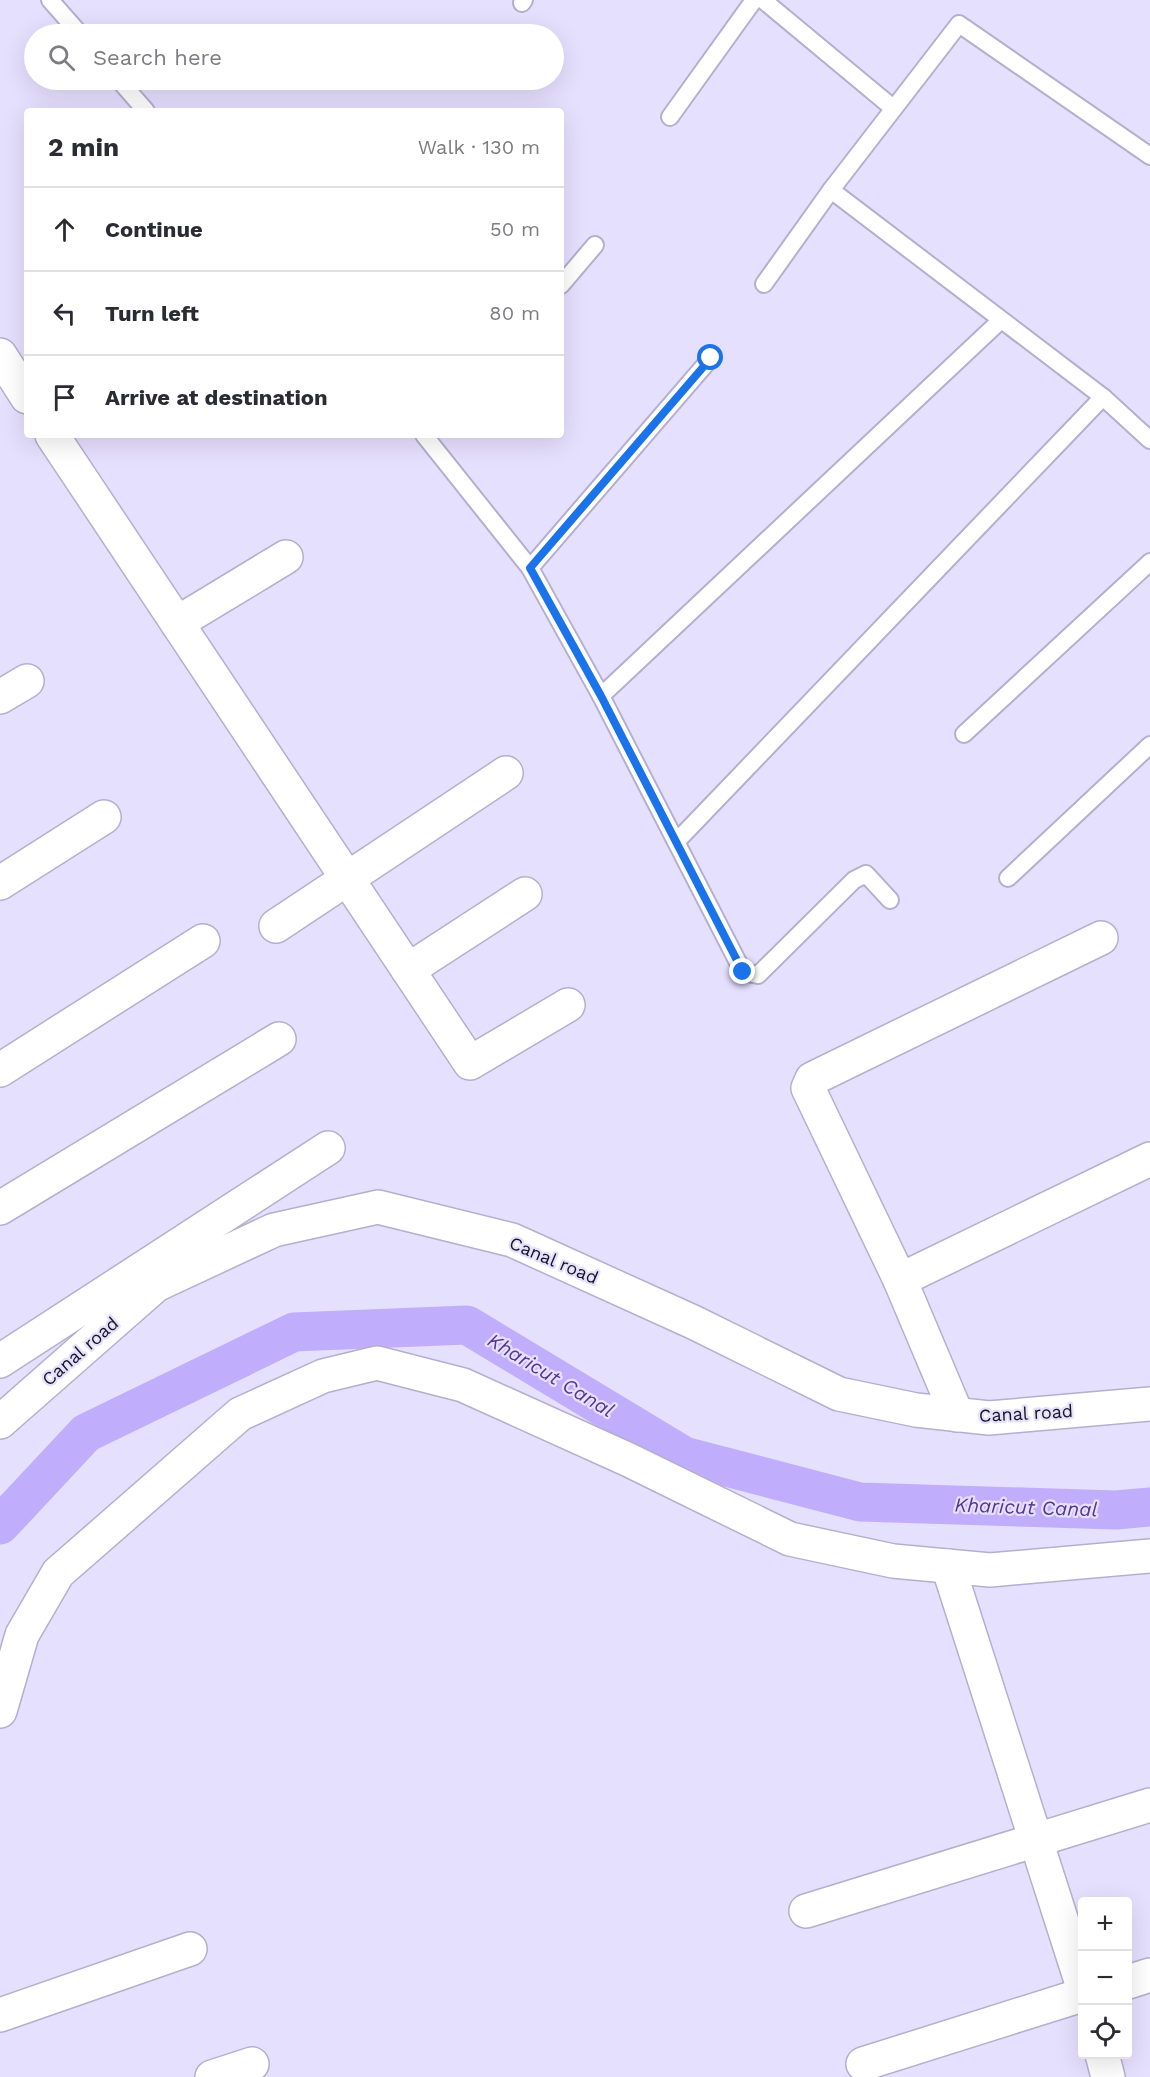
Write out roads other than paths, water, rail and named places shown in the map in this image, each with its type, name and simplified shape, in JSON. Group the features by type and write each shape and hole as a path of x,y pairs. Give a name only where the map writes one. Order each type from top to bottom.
{"street":[{"path":"0,355 24,392"},
{"path":"54,438 470,1064 568,1005"},
{"path":"177,623 286,557"},
{"path":"276,926 347,876 506,773"},
{"path":"0,883 104,817"},
{"path":"408,970 525,894"},
{"path":"957,1415 900,1280 808,1088 812,1079 1101,938"},
{"path":"0,1070 203,941"},
{"path":"0,1208 279,1039"},
{"path":"0,1361 328,1148"},
{"path":"900,1280 1150,1159"},
{"name":"Canal road","path":"0,1422 156,1285 274,1230 378,1208 512,1240 693,1322 839,1394 916,1410 989,1418 1150,1404"},
{"path":"0,1711 22,1635 58,1574 240,1414 323,1376 377,1364 463,1384 629,1460 790,1539 893,1561 990,1570 1150,1556"},
{"path":"948,1566 1078,1969"},
{"path":"806,1911 1150,1805"},
{"path":"0,2015 190,1949"},
{"path":"1132,1981 1150,1975"},
{"path":"863,2064 1078,1997"},
{"path":"1103,2059 1108,2077"},
{"path":"212,2077 252,2064"}],"lane":[{"path":"50,0 71,24"},
{"path":"670,117 754,0"},
{"path":"763,0 893,108"},
{"path":"764,284 831,190 959,24 1150,156"},
{"path":"128,90 143,108"},
{"path":"831,190 1103,397 1150,440"},
{"path":"564,281 595,245"},
{"path":"601,696 1001,320"},
{"path":"530,568 711,358"},
{"path":"677,841 1103,397"},
{"path":"431,438 530,568 601,696 743,972 758,975 854,880 866,874 890,900"},
{"path":"964,734 1150,562"},
{"path":"1008,878 1150,745"}],"waterway":[{"name":"Kharicut Canal","path":"0,1525 86,1433 294,1332 467,1325 684,1456 860,1502 1116,1510 1150,1507"}]}
